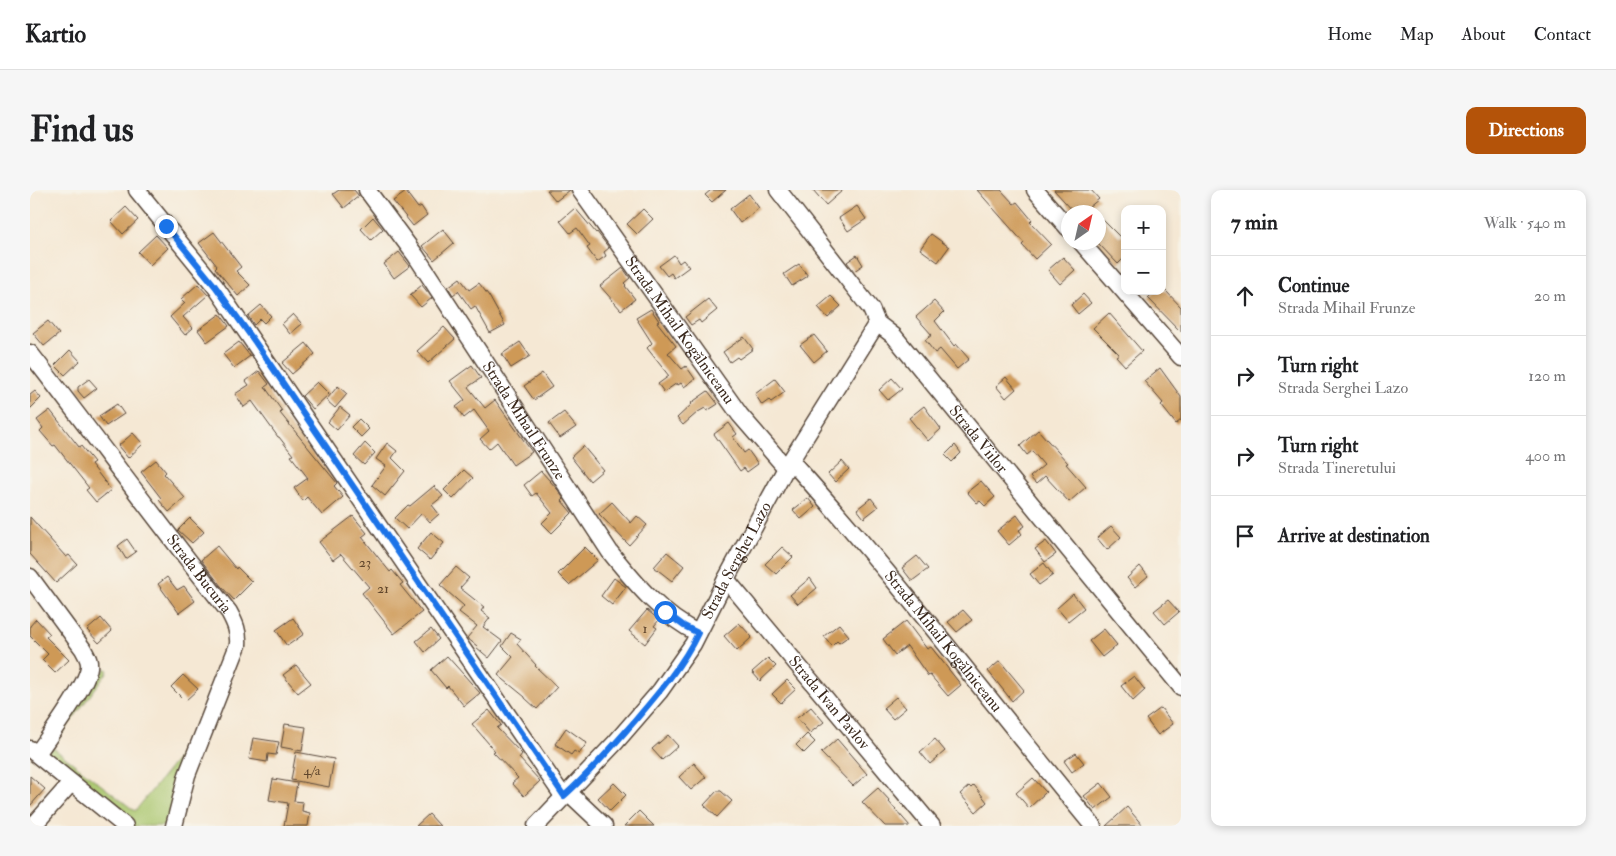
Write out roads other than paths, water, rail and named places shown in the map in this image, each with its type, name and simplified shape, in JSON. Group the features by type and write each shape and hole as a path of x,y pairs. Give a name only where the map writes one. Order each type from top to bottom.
{"street":[{"path":"137,190 221,294 566,794 604,826"},
{"name":"Strada Mihail Frunze","path":"367,190 416,256 610,552 625,571 665,612 684,626 698,633"},
{"name":"Strada Mihail Kogălniceanu","path":"580,190 740,415 788,465 828,502 1093,826"},
{"name":"Strada Viilor","path":"778,190 871,309 877,323 894,336 1181,687"},
{"path":"1035,190 1061,220"},
{"path":"1088,250 1181,357"},
{"name":"Strada Serghei Lazo","path":"536,826 615,743 660,691 693,644 788,465 877,323"},
{"name":"Strada Bucuria","path":"30,353 229,612 236,624 238,646 187,775 174,826"},
{"path":"30,577 83,649 88,658 89,667 79,691 33,751 125,826"},
{"name":"Strada Ivan Pavlov","path":"726,579 932,826"},
{"path":"33,826 71,783"}]}
